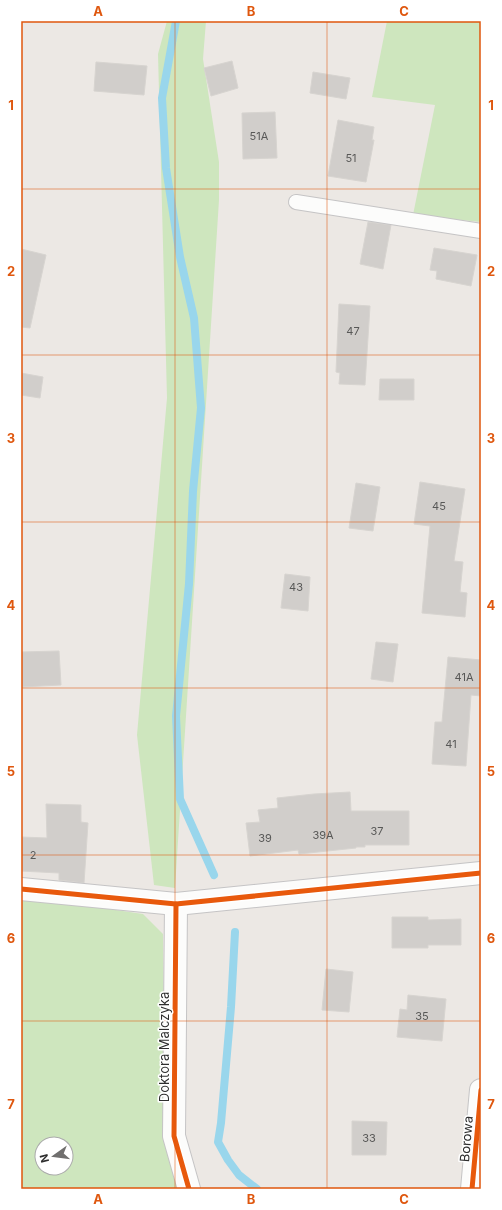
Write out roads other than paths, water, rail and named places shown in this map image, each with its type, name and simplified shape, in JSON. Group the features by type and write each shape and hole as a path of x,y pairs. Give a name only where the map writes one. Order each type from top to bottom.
{"street":[{"path":"21,889 176,904 481,873"},
{"name":"Doktora Malczyka","path":"176,904 174,1136 189,1189"},
{"name":"Borowa","path":"472,1189 481,1090"}],"lane":[{"path":"296,202 481,231"}],"waterway":[{"path":"176,21 162,98 166,168 180,257 194,318 201,408 193,491 189,584 176,716 180,799 214,875"},
{"path":"235,932 231,1007 218,1142 228,1160 239,1175 257,1189"}]}
